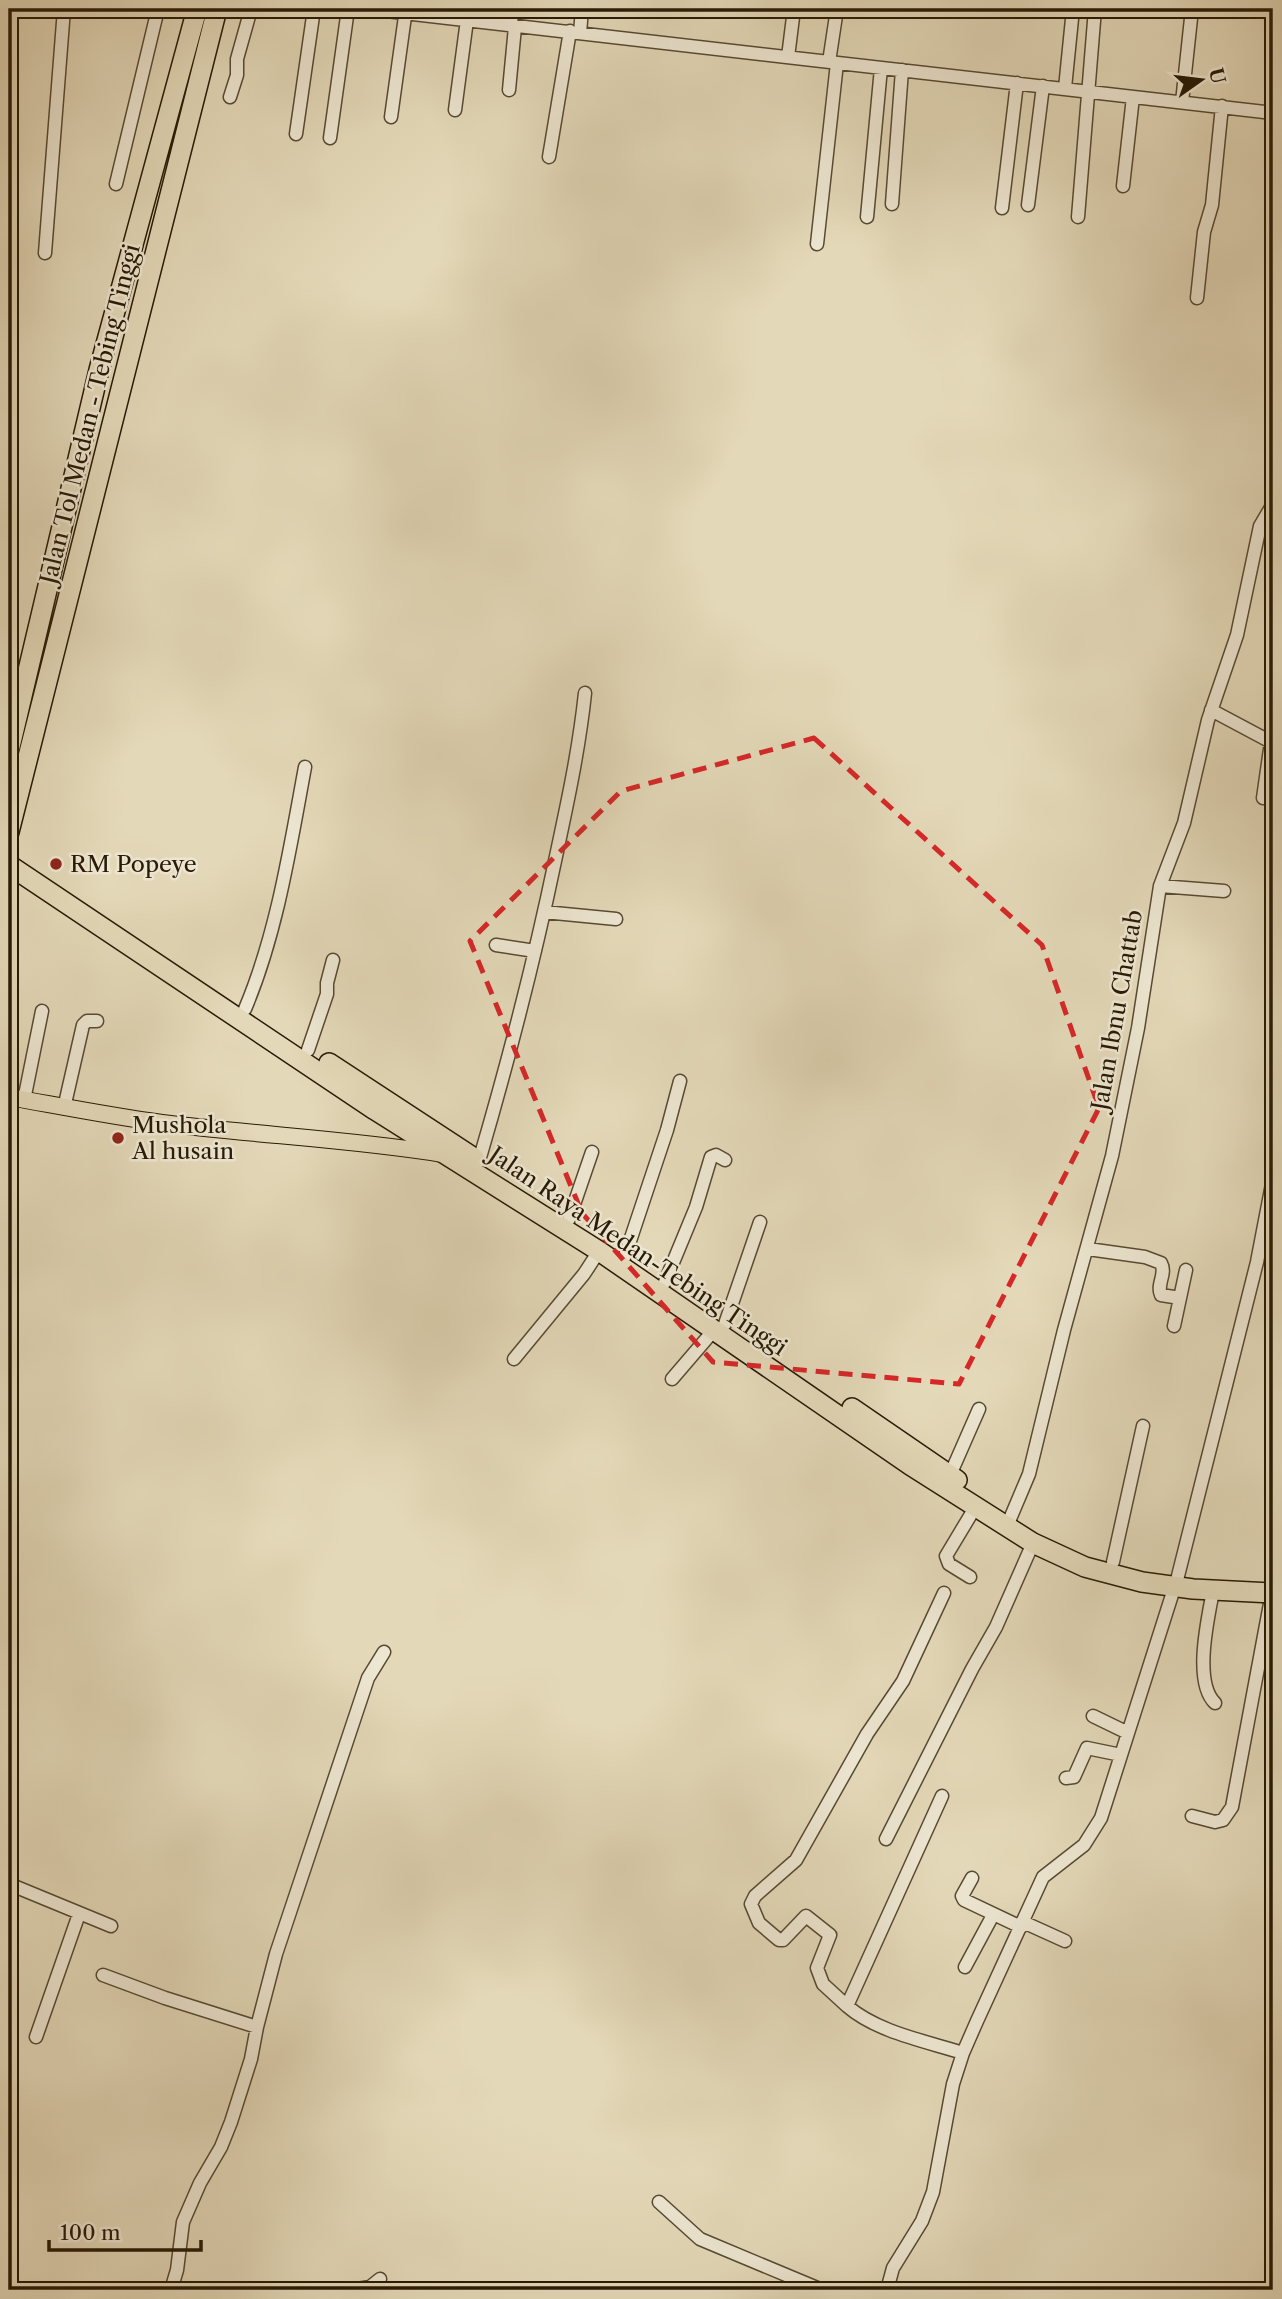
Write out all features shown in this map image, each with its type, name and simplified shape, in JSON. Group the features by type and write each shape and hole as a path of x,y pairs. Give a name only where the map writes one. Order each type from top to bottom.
{"highway":[{"name":"Jalan Tol Medan - Tebing Tinggi","path":"9,751 99,370 197,9"},
{"name":"Jalan Tol Medan - Tebing Tinggi","path":"9,832 217,9"},
{"name":"Jalan Raya Medan-Tebing Tinggi","path":"9,854 308,1050 478,1173 950,1475 1034,1543 1112,1576 1273,1589"},
{"name":"Jalan Raya Medan-Tebing Tinggi","path":"9,865 408,1141 447,1149 479,1161 665,1282 720,1327 910,1465 976,1506 1074,1550 1176,1581 1213,1591 1273,1589"}],"main road":[{"path":"16,1098 163,1123 408,1141"}],"street":[{"path":"46,253 64,9"},
{"path":"116,184 158,9"},
{"path":"230,97 251,9"},
{"path":"296,134 314,9"},
{"path":"330,138 348,9"},
{"path":"369,9 400,10 513,26 1273,113"},
{"path":"488,23 489,9"},
{"path":"509,90 512,9"},
{"path":"549,157 582,9"},
{"path":"788,57 794,9"},
{"path":"817,244 837,9"},
{"path":"1065,88 1073,9"},
{"path":"1079,217 1095,9"},
{"path":"1182,102 1192,9"},
{"path":"391,117 400,10"},
{"path":"455,110 467,20"},
{"path":"867,217 881,68"},
{"path":"892,204 902,70"},
{"path":"1002,208 1017,83"},
{"path":"1028,205 1043,86"},
{"path":"1124,186 1133,97"},
{"path":"1197,298 1204,232 1212,205 1222,106"},
{"name":"Jalan Ibnu Chattab","path":"1009,1522 1029,1474 1064,1331 1112,1156 1136,1039 1160,886 1191,801 1196,765 1210,710 1220,689 1237,635 1260,526 1273,504"},
{"path":"479,1161 514,1041 544,912 575,774 585,693"},
{"path":"1210,710 1272,743 1263,798"},
{"path":"245,1009 262,965 306,767"},
{"path":"1166,868 1173,873 1180,888"},
{"path":"1160,886 1224,891"},
{"path":"544,912 616,919"},
{"path":"496,945 534,951"},
{"path":"308,1050 327,994 333,960"},
{"path":"16,1098 42,1011"},
{"path":"64,1108 83,1025 87,1021 97,1021"},
{"path":"625,1256 667,1130 680,1081"},
{"path":"569,1219 592,1152"},
{"path":"665,1282 696,1207 711,1157 716,1155 725,1160"},
{"path":"887,2290 893,2268 922,2221 933,2192 943,2133 962,2053 1043,1877 1084,1845 1096,1829 1176,1581 1257,1262 1273,1179"},
{"path":"671,1379 720,1327 760,1222"},
{"path":"1088,1249 1144,1258 1161,1264 1161,1295 1180,1298"},
{"path":"514,1359 584,1275 598,1251"},
{"path":"1174,1326 1186,1270"},
{"path":"950,1475 979,1409"},
{"path":"1113,1562 1143,1426"},
{"path":"970,1577 949,1564 946,1556 976,1506"},
{"path":"886,1839 996,1627 1034,1543"},
{"path":"1192,1816 1215,1822 1223,1820 1232,1807 1273,1589"},
{"path":"1213,1591 1205,1632 1204,1666 1206,1690 1215,1703"},
{"path":"944,1593 903,1681 867,1734 796,1860 755,1896 751,1903 759,1923 779,1940 783,1940 806,1916 830,1936 817,1968 818,1972 823,1984 861,2018 875,2026 962,2053"},
{"path":"171,2290 177,2270 183,2222 231,2122 251,2059 276,1954 343,1748 368,1678 384,1652"},
{"path":"1093,1716 1128,1733"},
{"path":"1066,1777 1074,1777 1087,1748 1121,1755"},
{"path":"847,2006 942,1796"},
{"path":"972,1878 962,1898 993,1915 1065,1941"},
{"path":"9,1884 111,1926"},
{"path":"36,2037 79,1914"},
{"path":"965,1967 993,1915"},
{"path":"103,1975 257,2027"},
{"path":"659,2202 700,2239 822,2290"},
{"path":"351,2290 370,2287 380,2279"}],"highlighted area":[{"path":"814,738 1042,945 1099,1108 959,1384 713,1362 582,1213 470,941 621,791"}],"place":[{"name":"RM Popeye","path":"56,864"},
{"name":"Mushola Al husain","path":"118,1138"}]}
